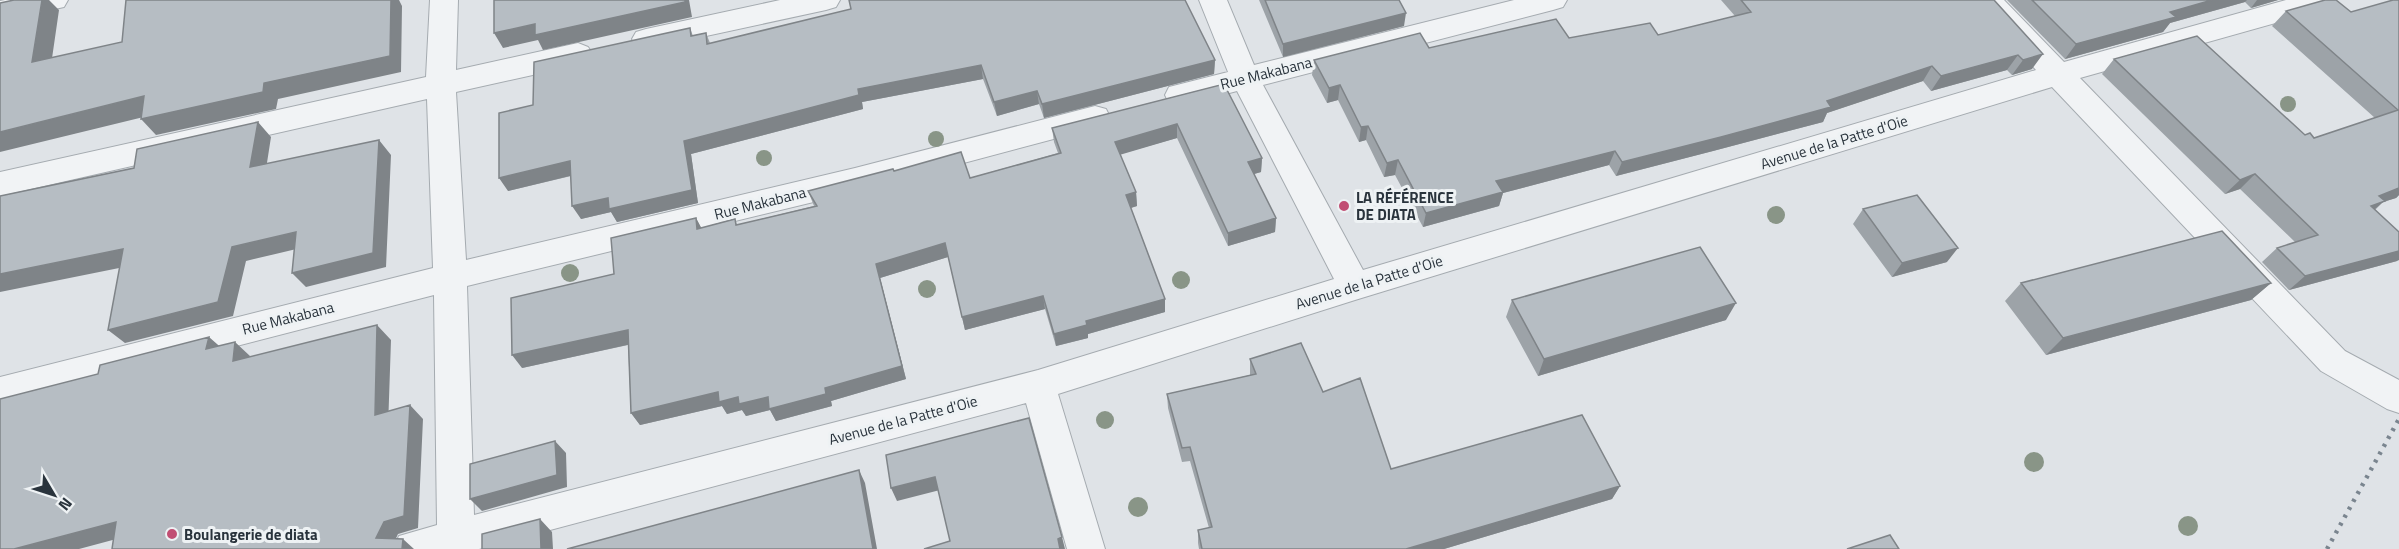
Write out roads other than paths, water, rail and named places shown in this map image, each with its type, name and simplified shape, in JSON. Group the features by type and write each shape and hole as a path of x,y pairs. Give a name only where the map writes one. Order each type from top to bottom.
{"street":[{"path":"0,11 54,0"},
{"path":"444,0 441,84 450,277 456,536"},
{"path":"0,184 826,0"},
{"path":"1213,0 1245,78 1355,286"},
{"name":"Rue Makabana","path":"1153,102 1553,0"},
{"path":"1987,0 2334,361 2399,398"},
{"name":"Avenue de la Patte d'Oie","path":"412,549 1038,385 1355,286 2058,74 2322,0"},
{"name":"Rue Makabana","path":"0,392 450,277 866,177 1119,111"},
{"path":"1038,385 1086,549"}],"railway":[{"path":"2327,549 2399,419"}],"place":[{"name":"LA RÉFÉRENCE DE DIATA","path":"1344,206"},
{"name":"Boulangerie de diata","path":"172,534"}]}
